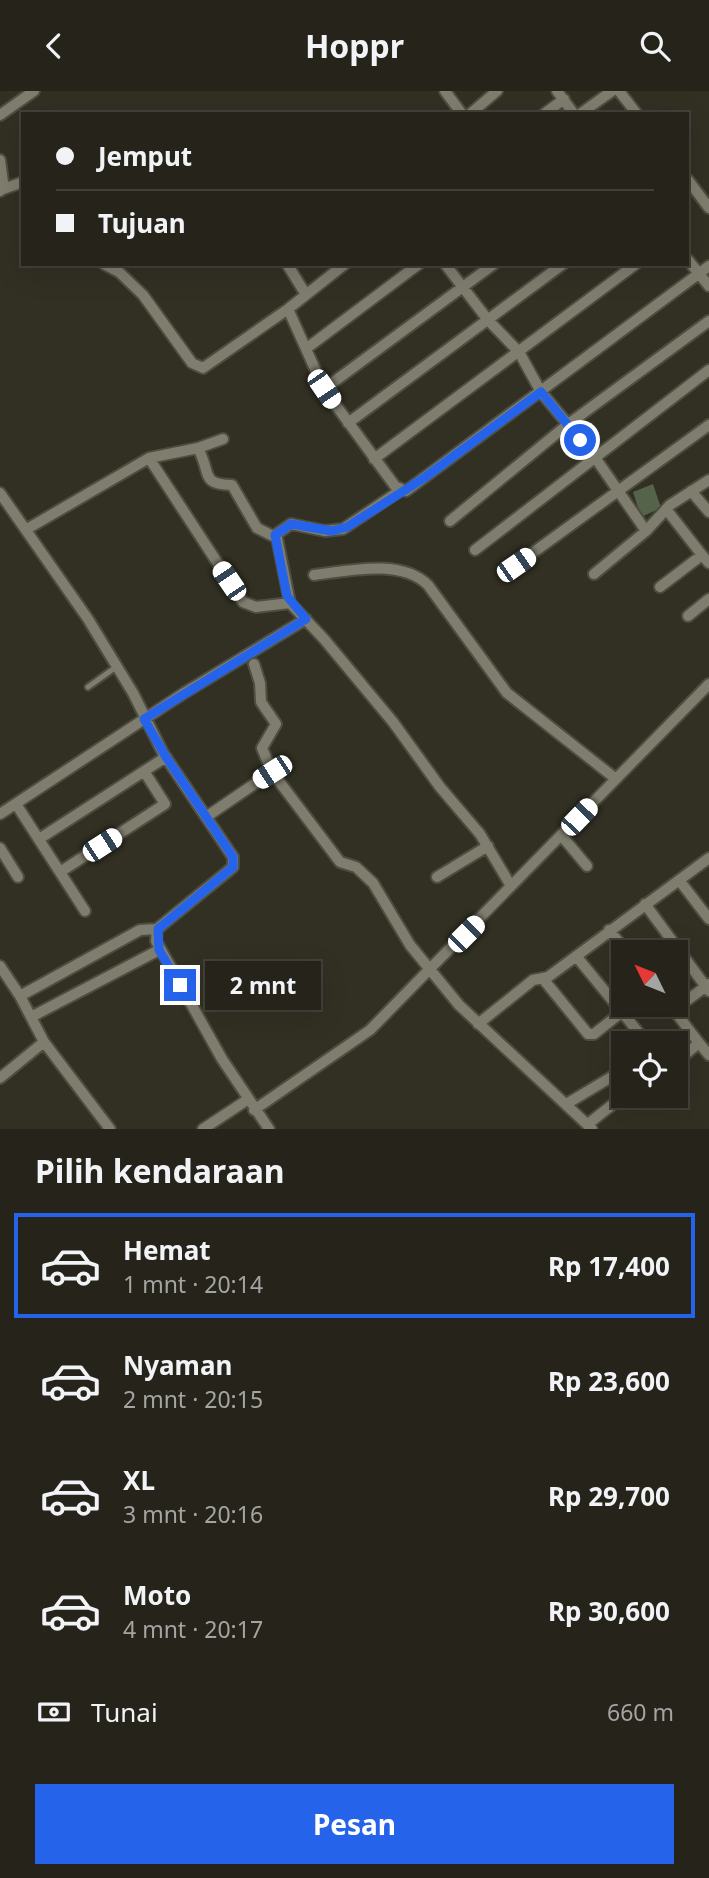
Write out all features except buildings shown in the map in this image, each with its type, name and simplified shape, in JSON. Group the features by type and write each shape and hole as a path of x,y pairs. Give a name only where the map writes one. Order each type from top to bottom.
{"street":[{"path":"0,115 34,91"},
{"path":"445,91 461,112"},
{"path":"472,112 497,91"},
{"path":"583,112 612,91"},
{"path":"619,91 635,112"},
{"path":"546,112 560,95 573,112"},
{"path":"0,160 4,189 21,183"},
{"path":"689,181 709,208"},
{"path":"689,261 709,286"},
{"path":"108,266 119,272 143,295 197,368 210,364 288,309 341,266"},
{"path":"288,266 305,293"},
{"path":"307,348 416,266"},
{"path":"447,266 488,320 519,352 541,392 594,456 646,531"},
{"path":"324,389 491,266"},
{"path":"348,423 560,266"},
{"path":"374,459 633,266"},
{"path":"275,535 291,524 325,531 343,529 401,490 406,491 709,266"},
{"path":"288,309 324,389 374,459 401,490"},
{"path":"450,521 566,425 709,321"},
{"path":"475,550 709,370"},
{"path":"516,565 709,425"},
{"path":"27,529 149,458 198,449 223,439"},
{"path":"198,449 212,483 235,488 257,528 275,535"},
{"path":"149,458 243,602 256,607 290,603"},
{"path":"594,574 646,531 666,509 709,479"},
{"path":"691,491 709,512"},
{"path":"0,493 27,529 116,667 166,757 233,857 233,867 158,929 140,930 20,996"},
{"path":"660,587 706,559 666,509"},
{"path":"275,535 290,603 389,716 440,787 488,846 511,886"},
{"path":"314,575 368,569 418,576 428,585 506,693 615,779"},
{"path":"688,616 709,599"},
{"path":"0,814 144,719 306,619"},
{"path":"254,664 260,683 261,702 276,724 262,748 272,772 340,862 356,867 373,883 404,936 430,972 478,1024 568,1103 590,1126 611,1107"},
{"path":"254,1110 370,1030 430,972 707,686"},
{"path":"39,839 166,757"},
{"path":"60,872 165,804 144,771"},
{"path":"205,817 272,772"},
{"path":"16,804 85,911"},
{"path":"561,835 587,866"},
{"path":"437,877 488,846"},
{"path":"0,848 18,877"},
{"path":"478,1024 533,980 544,980 709,858"},
{"path":"679,880 709,919"},
{"path":"645,904 708,987 688,998"},
{"path":"158,929 159,950 247,1100 269,1129"},
{"path":"609,930 617,940"},
{"path":"31,1017 159,950"},
{"path":"576,956 611,999"},
{"path":"0,967 20,996 44,1042 110,1129"},
{"path":"544,980 590,1035 621,1017"},
{"path":"626,1017 637,1031"},
{"path":"680,1017 709,1055"},
{"path":"0,1078 44,1042"},
{"path":"688,1052 699,1043"},
{"path":"568,1103 611,1077"},
{"path":"203,1129 247,1100"}],"lane":[{"path":"88,687 116,667"}],"route":[{"path":"180,985 159,950 156,941 158,929 207,891 233,867 234,861 144,719 306,619 293,607 287,596 275,535 291,524 332,531 347,527 401,490 406,491 541,392 580,440"}]}
